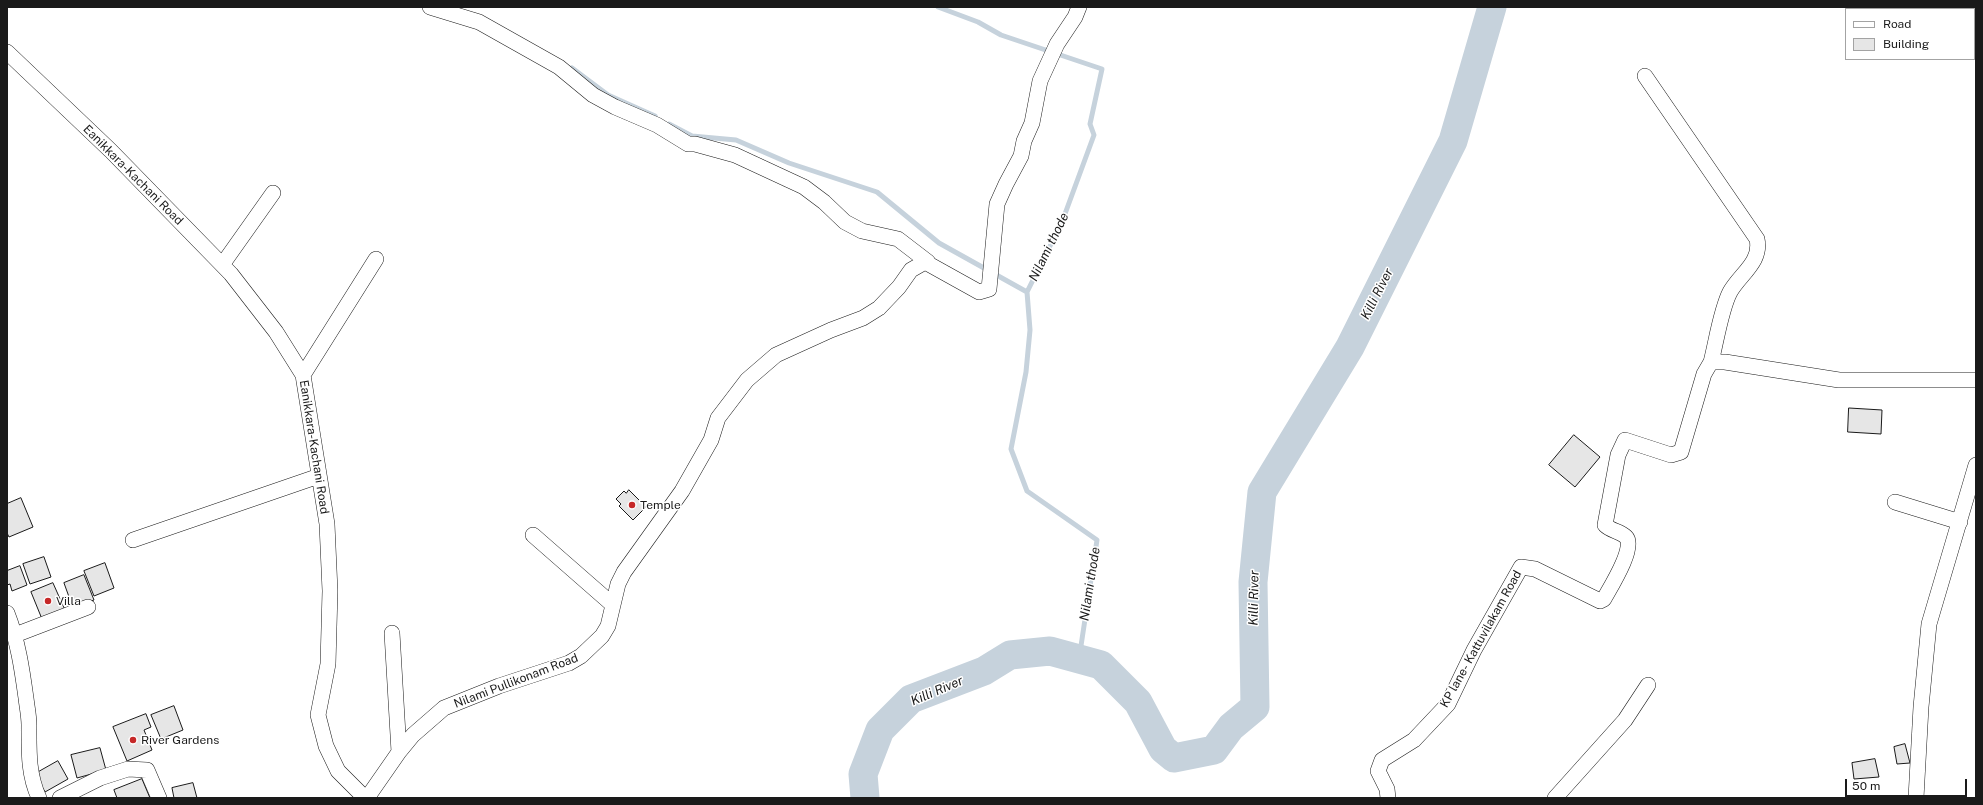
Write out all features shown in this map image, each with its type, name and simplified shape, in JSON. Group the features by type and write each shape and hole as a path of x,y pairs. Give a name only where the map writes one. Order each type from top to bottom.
{"street":[{"path":"430,7 479,22 559,67 593,95 615,107 657,125 688,144 695,144 735,155 804,187 824,202 844,222 862,231 898,239 928,262 979,292 989,289 997,204 1006,184 1022,156 1024,141 1032,123 1040,81 1057,44 1075,17 1079,7"},
{"name":"Eanikkara-Kachani Road","path":"7,52 111,151 222,265 276,332 303,376 327,524 330,591 328,664 318,715 326,746 338,771 366,798"},
{"path":"1645,76 1757,239 1759,249 1756,258 1732,288 1727,299 1712,362 1725,362 1839,380 1976,380"},
{"path":"222,265 273,193"},
{"path":"303,376 376,259"},
{"name":"Nilami Pullikonam Road","path":"366,798 413,735 444,708 499,686 569,662 581,656 602,636 608,626 618,584 624,572 641,545 682,491 711,440 718,418 747,380 776,355 831,330 863,318 879,308 899,287 911,270 928,262"},
{"name":"KP lane- Kattuvilakam Road","path":"1388,798 1387,789 1378,771 1382,760 1390,754 1403,749 1414,740 1448,704 1474,650 1521,567 1535,569 1600,601 1604,599 1626,556 1629,543 1626,538 1610,530 1605,525 1617,468 1618,455 1625,440 1672,455 1681,452 1704,374 1712,362"},
{"path":"1916,798 1921,707 1929,624 1976,465"},
{"path":"133,540 319,476"},
{"path":"1895,502 1960,522"},
{"path":"533,534 613,605"},
{"path":"15,634 88,606"},
{"path":"7,614 15,634 23,673 30,725 29,758 34,788 39,798"},
{"path":"392,633 399,752"},
{"path":"1555,798 1626,720 1648,685"},
{"path":"60,798 100,778 128,769 147,770 159,798"}],"building":[{"path":"1849,408 1882,410 1881,434 1848,432"},
{"path":"1574,435 1600,457 1575,487 1549,465"},
{"name":"Temple","path":"629,490 646,507 633,520 619,506 621,504 616,499 624,491 626,493"},
{"path":"21,498 33,527 9,537 7,533 7,504"},
{"name":"Villa","path":"44,557 51,577 30,584 23,564"},
{"name":"Villa","path":"105,563 114,588 94,596 84,571"},
{"name":"Villa","path":"20,566 27,585 12,591 10,584 7,585 7,571"},
{"name":"Villa","path":"84,575 94,600 73,608 64,583"},
{"name":"Villa","path":"53,583 65,610 42,619 31,592"},
{"name":"River Gardens","path":"174,706 183,730 161,739 151,715"},
{"name":"River Gardens","path":"146,714 151,727 144,730 152,750 127,761 113,727"},
{"path":"1905,744 1910,763 1897,764 1894,747"},
{"path":"100,748 106,770 77,778 71,755"},
{"path":"1875,759 1879,777 1854,779 1852,763"},
{"path":"58,761 68,779 45,792 35,774"},
{"name":"River Gardens","path":"142,779 150,798 117,798 114,790"},
{"path":"193,783 197,798 174,798 172,788"}],"waterway":[{"name":"Nilami thode","path":"938,7 978,22 1001,35 1102,69 1090,124 1094,135 1062,222 1027,292 1030,330 1026,372 1011,449 1027,491 1097,540 1079,659"},
{"name":"Killi River","path":"865,798 863,774 880,730 911,699 984,671 1010,655 1050,651 1101,665 1138,702 1163,749 1174,758 1214,750 1231,727 1255,707 1253,582 1262,492 1350,347 1453,141 1492,7"},
{"path":"572,68 608,95 655,116"},
{"path":"669,124 692,136 736,140 789,163 877,192 939,243 1027,292"}],"place":[{"name":"Temple","path":"632,505"},
{"name":"Villa","path":"48,601"},
{"name":"River Gardens","path":"133,740"}]}
